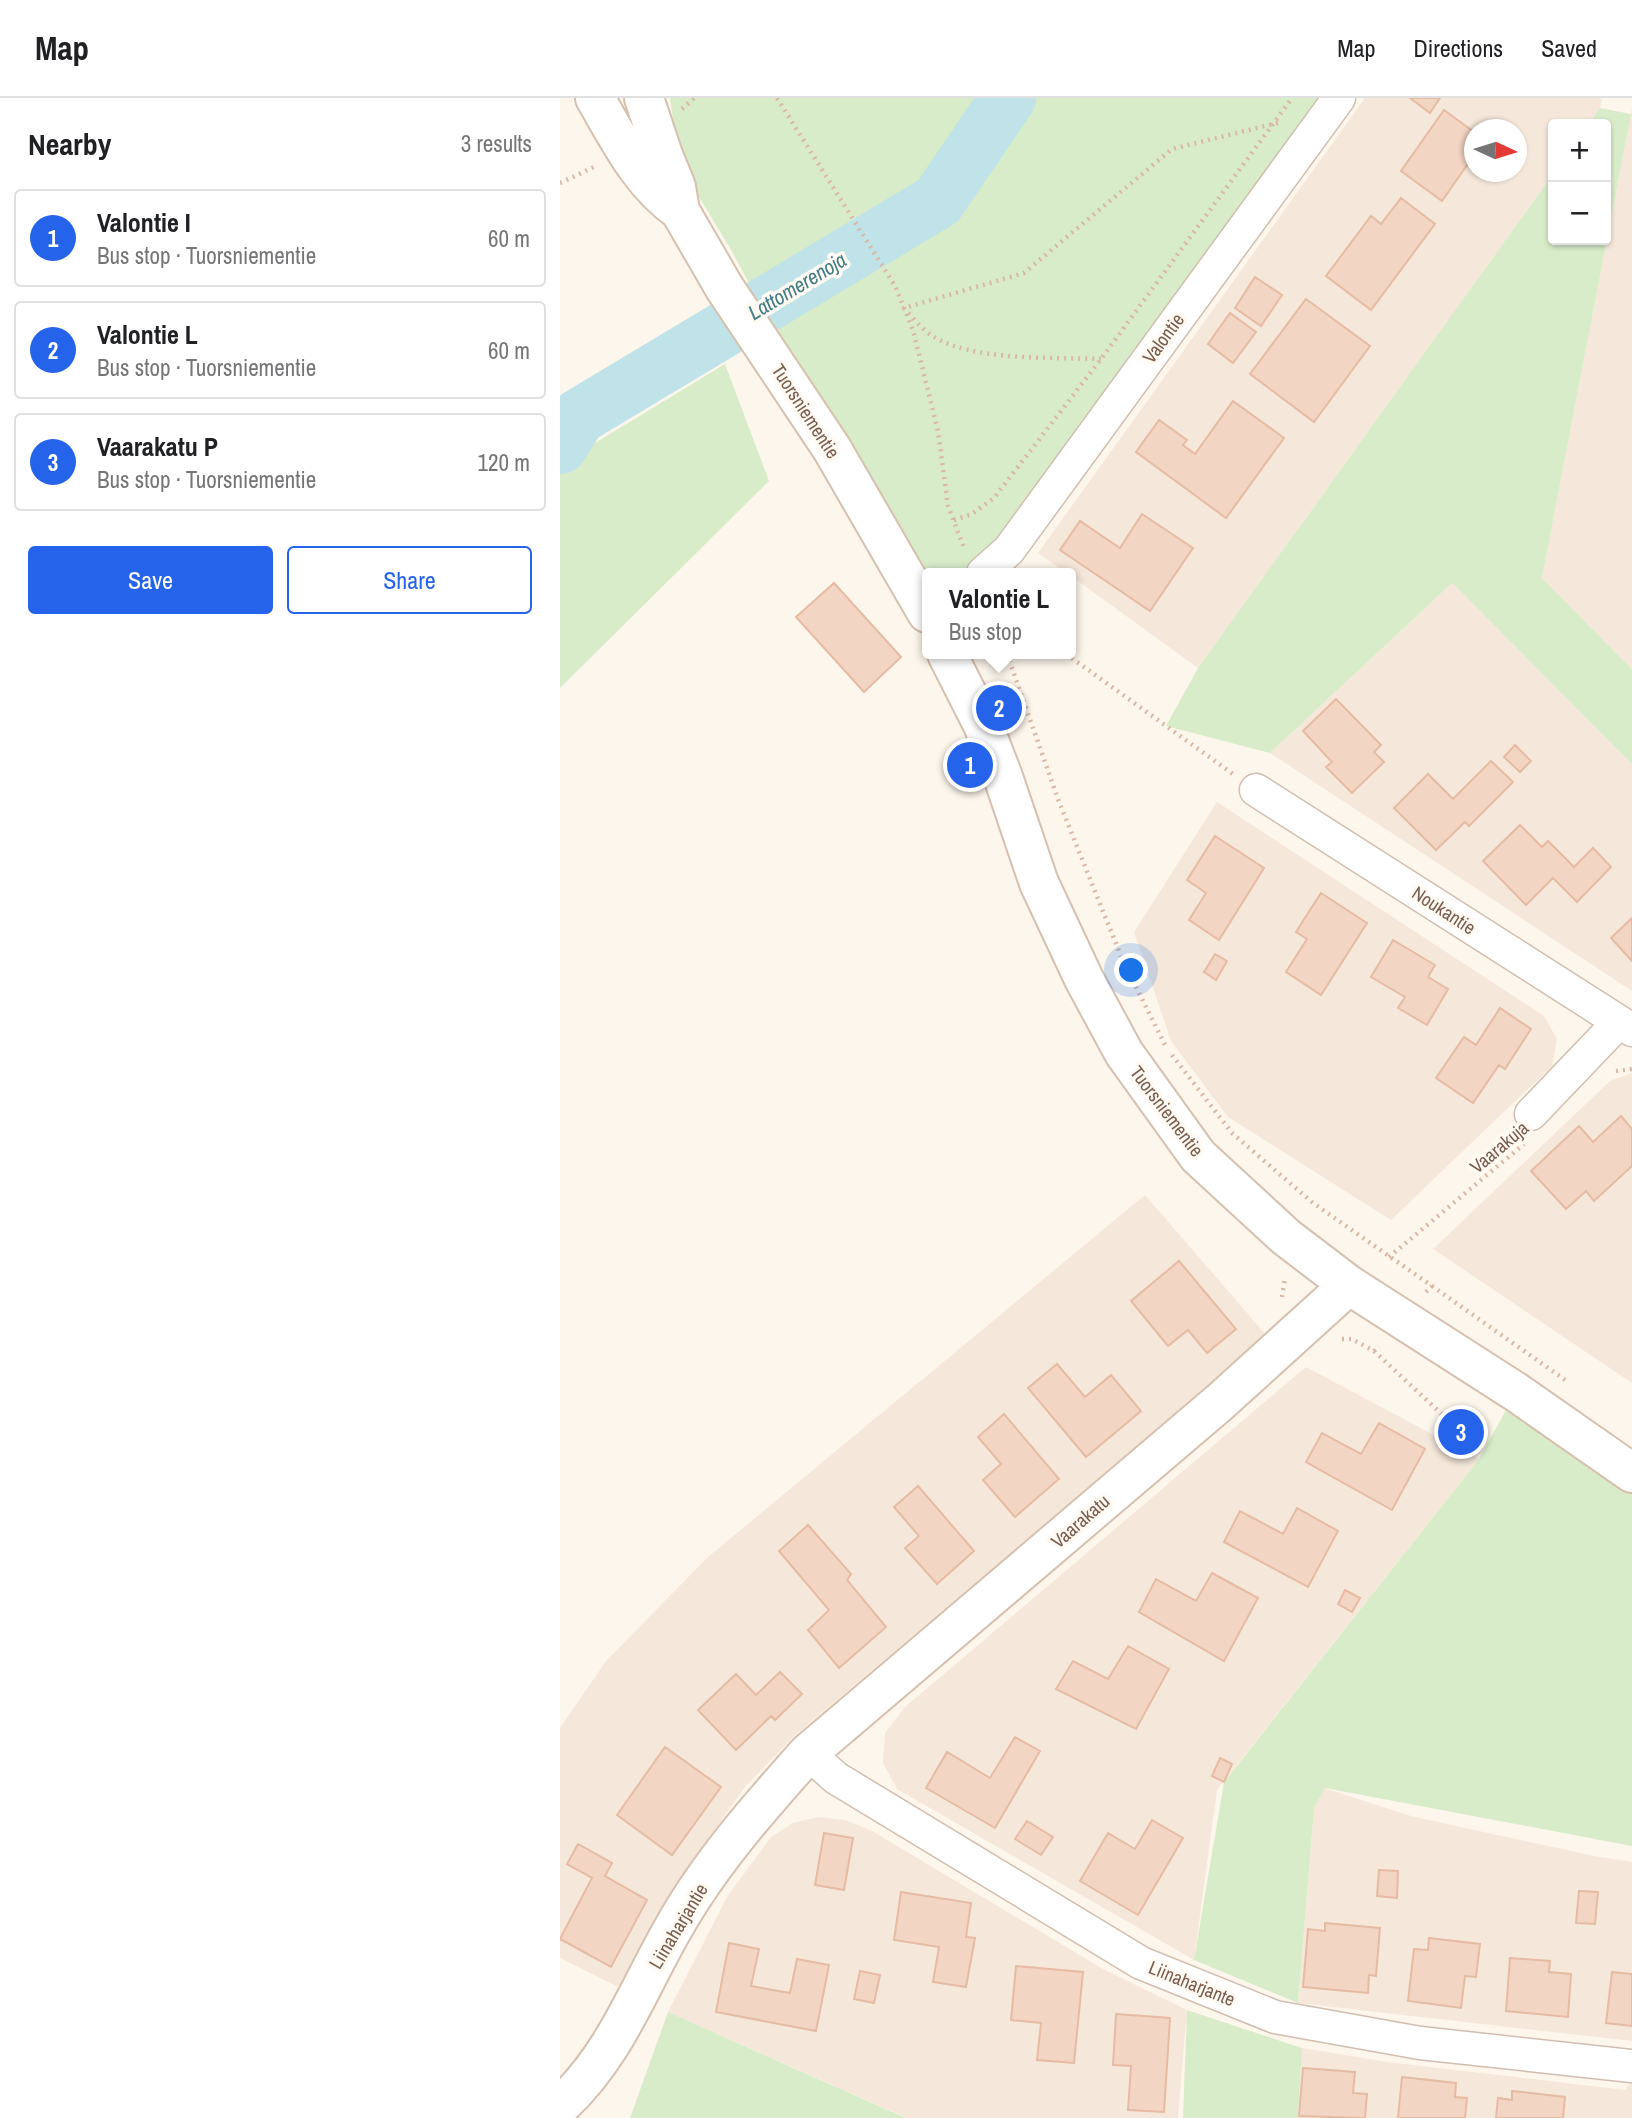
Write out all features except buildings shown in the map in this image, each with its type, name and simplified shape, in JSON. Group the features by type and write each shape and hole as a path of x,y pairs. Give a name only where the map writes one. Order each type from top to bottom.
{"main road":[{"name":"Tuorsniementie","path":"595,98 643,178 663,200 680,211"},
{"name":"Tuorsniementie","path":"643,98 676,187 680,211 724,287 832,449 922,602"},
{"name":"Tuorsniementie","path":"950,659 983,725 1039,883 1084,979 1124,1053 1198,1156 1286,1237 1349,1285 1516,1392 1632,1473"},
{"name":"Vaarakatu","path":"808,1754 1209,1411 1349,1285"},
{"name":"Liinaharjantie","path":"561,2103 599,2064 620,2031 675,1925 720,1858 759,1808 808,1754"}],"street":[{"name":"Valontie","path":"974,563 1009,550 1334,104"},
{"name":"Noukantie","path":"1256,790 1626,1026"},
{"path":"1528,1128 1626,1026"},
{"name":"Liinaharjante","path":"808,1754 836,1778 1141,1963 1275,2017 1420,2043 1632,2066"}],"path":[{"path":"777,98 895,286 913,330 938,431 948,506 974,563"},
{"path":"954,520 972,514 994,498 1101,359 1292,98"},
{"path":"904,308 1024,273 1172,149 1273,124 1334,104"},
{"path":"904,308 930,335 965,350 1013,356 1101,359"},
{"path":"1009,659 1058,799 1113,936 1163,1043 1231,1133 1313,1203 1576,1388"},
{"path":"1073,659 1256,790"},
{"path":"1610,1072 1632,1069"},
{"name":"Vaarakuja","path":"1389,1257 1528,1128"},
{"path":"1374,1351 1432,1286"},
{"path":"1339,1339 1352,1339 1374,1351 1461,1432"}],"shaded area":[{"path":"1365,98 1602,98 1600,108 1592,119 1548,119 1548,181 1198,668 1076,580 1076,568 1059,568 1038,553"},
{"path":"1632,108 1632,669 1542,578 1606,245 1611,245 1611,218"},
{"path":"1452,583 1632,764 1632,991 1270,753"},
{"path":"1217,802 1544,1016 1557,1039 1552,1066 1391,1220 1228,1117 1171,1041 1134,932"},
{"path":"1632,1073 1632,1383 1433,1249 1610,1081"},
{"path":"1145,1195 1267,1336 794,1736 745,1787 677,1882 618,1987 560,1958 560,1728 606,1661 708,1557"},
{"path":"1306,1367 1479,1459 1217,1790 1194,1960 897,1789 883,1763 885,1733 905,1707"},
{"path":"1324,1788 1411,1816 1632,1862 1632,2041 1298,2003 1314,1808"},
{"path":"818,1817 845,1820 872,1831 1103,1969 1187,2010 1178,2118 907,2118 668,2012 727,1897 771,1837 793,1823"},
{"path":"1302,2048 1387,2062 1625,2090 1632,2081 1632,2118 1298,2118"}],"green space":[{"path":"670,98 1349,98 987,568 922,568 922,603 730,248 680,166"},
{"path":"1600,108 1631,114 1611,218 1611,119 1592,119"},
{"path":"1548,181 1548,245 1606,245 1542,578 1632,669 1632,764 1452,583 1270,753 1166,726 1198,668"},
{"path":"725,364 769,481 560,688 560,474 572,457"},
{"path":"1516,1392 1632,1477 1632,1846 1325,1788 1314,1808 1298,2003 1194,1960 1224,1782 1479,1459"},
{"path":"1187,2010 1302,2048 1298,2118 1183,2118"},
{"path":"668,2012 899,2115 907,2118 630,2118"}],"waterway":[{"name":"Lattomerenoja","path":"560,446 578,417 938,201 1008,98"}],"place":[{"name":"Valontie L","path":"999,708"},
{"name":"Valontie I","path":"970,765"},
{"name":"Vaarakatu P","path":"1461,1432"}]}
